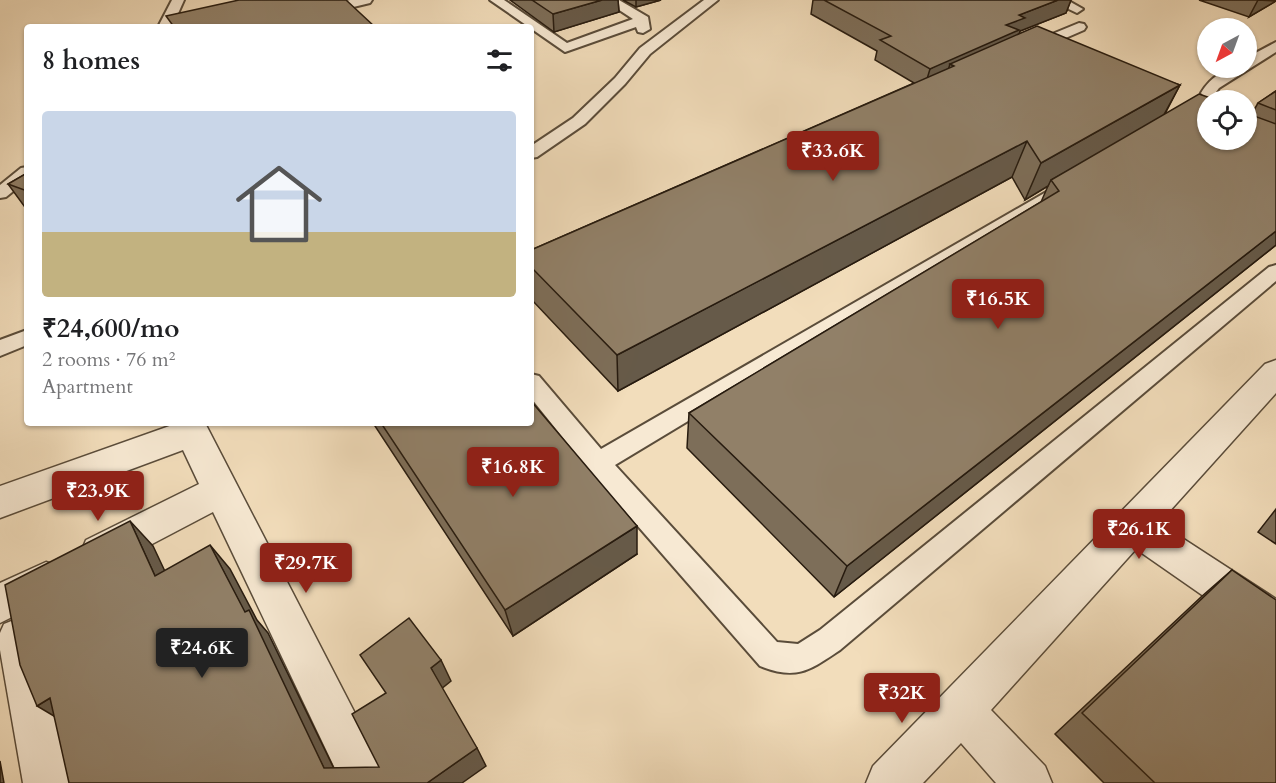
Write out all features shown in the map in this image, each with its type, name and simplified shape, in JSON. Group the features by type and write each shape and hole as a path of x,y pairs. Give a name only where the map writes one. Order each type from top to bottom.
{"street":[{"path":"890,783 1276,372"},
{"path":"0,502 202,428 222,490 367,783"},
{"path":"47,783 6,601 222,490"},
{"path":"1133,525 1276,622"},
{"path":"961,710 1028,783"}],"lane":[{"path":"166,24 178,0"},
{"path":"304,15 350,6 366,0"},
{"path":"498,0 532,24"},
{"path":"610,0 643,20"},
{"path":"534,151 579,121 620,81 645,51 712,0"},
{"path":"1056,0 1077,9"},
{"path":"534,26 565,48 643,20"},
{"path":"643,20 645,51"},
{"path":"1046,62 1019,54 1079,27"},
{"path":"1257,57 1276,46"},
{"path":"1210,90 1213,85 1224,78"},
{"path":"0,193 24,174"},
{"path":"598,463 1083,176"},
{"path":"534,386 598,463 770,656 802,659 830,640 1276,271"},
{"path":"0,348 24,338"}],"building":[{"path":"239,0 346,0 372,24 172,24 166,16"},
{"path":"532,0 602,0 553,14"},
{"path":"824,0 1058,0 1019,15 1025,18 1006,25 1019,30 930,69 880,40 891,36"},
{"path":"1037,26 1180,85 1041,163 1027,141 617,355 534,270 534,249 954,66 950,64"},
{"path":"1276,91 1276,110 1258,103"},
{"path":"1197,95 1197,150 1257,150 1257,117 1276,124 1276,231 847,566 689,413 1059,191 1051,180"},
{"path":"24,175 24,190 8,184"},
{"path":"534,405 637,526 505,610 383,426 534,426"},
{"path":"130,521 155,576 210,545 245,612 249,610 324,768 379,767 352,714 386,693 360,655 409,618 441,660 431,668 477,748 427,783 69,783 50,698 37,706 20,665 5,585"},
{"path":"1232,570 1276,600 1276,783 1155,783 1082,713"}]}
